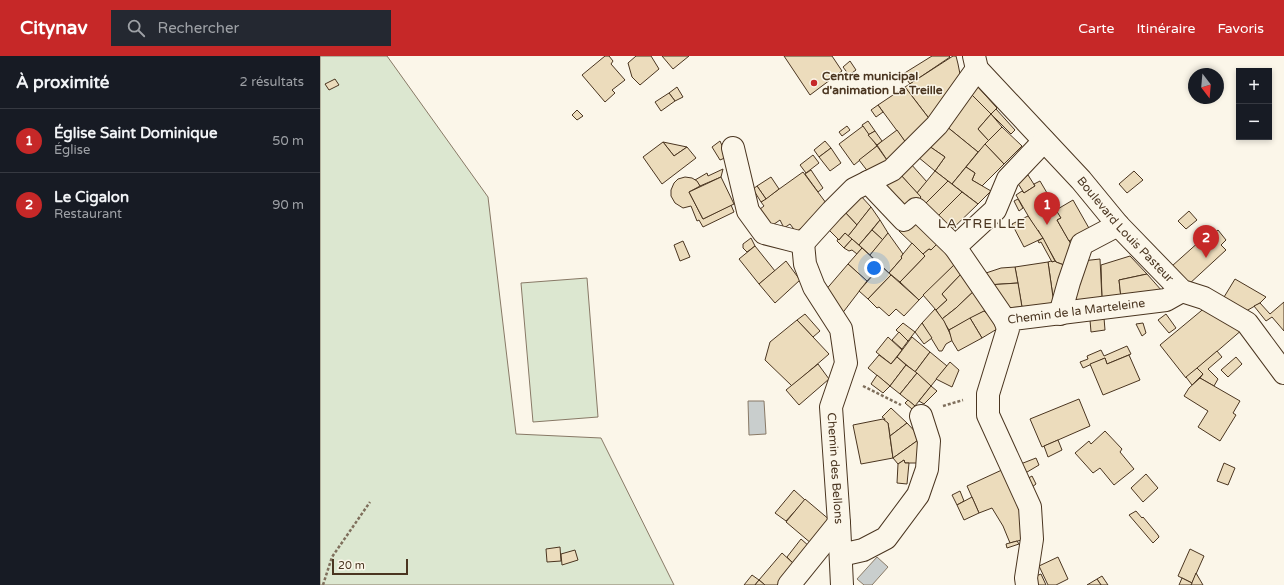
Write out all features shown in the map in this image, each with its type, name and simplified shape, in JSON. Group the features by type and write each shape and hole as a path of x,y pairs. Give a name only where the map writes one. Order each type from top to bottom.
{"street":[{"name":"Boulevard Louis Pasteur","path":"975,63 1081,180 1118,225 1182,291 1204,298 1246,323 1284,373"},
{"path":"733,148 748,211 764,233 804,243 832,211 854,190 892,170 937,125 975,63"},
{"path":"955,247 996,210 1008,179 1044,140"},
{"path":"868,182 910,215 955,247 1005,320"},
{"path":"1060,314 1082,244 1118,225"},
{"name":"Chemin des Bellons","path":"804,243 805,264 814,287 841,329 846,363 831,407 842,585"},
{"name":"Chemin de la Marteleine","path":"1027,585 1026,578 1032,539 1030,507 988,415 988,394 1008,329 1005,320 1166,300 1182,291"},
{"path":"841,555 863,550 886,538 918,495 927,469 929,440 921,416"},
{"path":"788,585 839,523"}],"path":[{"path":"842,376 921,416 946,404 988,394"},
{"path":"323,585 332,557 370,502"}],"green space":[{"path":"320,56 387,56 488,197 516,434 601,438 674,585 320,585"},
{"path":"587,278 598,417 533,422 521,283"}],"shaded area":[{"path":"748,401 764,401 766,434 749,435"},
{"path":"877,557 888,567 872,585 864,585 857,579"}],"building":[{"path":"605,56 609,56 613,61 611,64 625,80 612,90 615,93 605,102 582,75"},
{"path":"636,56 651,56 659,69 640,85 632,77 628,63"},
{"path":"662,56 689,56 673,69"},
{"name":"Centre municipal d'animation La Treille","path":"784,56 832,56 842,71 810,95"},
{"path":"932,56 950,57 910,84 903,74"},
{"path":"953,56 956,56 960,74 959,79 931,121 905,87"},
{"path":"850,61 856,70 849,75 843,67"},
{"path":"335,79 339,85 329,90 325,84"},
{"path":"977,86 997,108 991,114 970,93"},
{"path":"677,87 683,97 675,101 669,93"},
{"path":"905,87 931,121 909,147 878,105"},
{"path":"669,93 675,101 661,111 655,102"},
{"path":"970,93 991,114 978,129 989,141 978,152 946,126"},
{"path":"878,105 883,112 876,117 871,110"},
{"path":"996,109 1015,130 1011,134 991,114"},
{"path":"577,110 583,116 577,120 572,115"},
{"path":"991,114 1002,127 989,141 978,129"},
{"path":"868,121 875,131 868,135 862,125"},
{"path":"847,126 850,130 842,136 839,132"},
{"path":"863,126 877,146 854,165 839,144"},
{"path":"946,126 978,152 952,184 935,171 945,157 929,146"},
{"path":"1002,127 1022,146 1004,164 985,144"},
{"path":"897,130 909,147 889,163 877,145"},
{"path":"875,131 882,141 877,145 868,135"},
{"path":"720,141 727,157 720,160 712,147"},
{"path":"825,141 831,148 819,157 814,150"},
{"path":"663,142 687,147 674,156"},
{"path":"663,142 674,156 687,147 696,158 662,184 643,157"},
{"path":"985,144 1004,164 982,186 972,180 975,173 966,167"},
{"path":"877,146 889,163 869,173 859,160"},
{"path":"929,146 945,157 935,171 918,157"},
{"path":"831,148 841,163 830,171 819,157"},
{"path":"813,155 819,163 806,173 800,165"},
{"path":"910,163 927,182 917,193 899,173"},
{"path":"966,167 975,173 972,180 991,191 978,204 952,184"},
{"path":"723,169 721,177 700,186 695,180 707,173 708,176"},
{"path":"811,170 823,188 818,192 805,174"},
{"path":"935,171 948,181 924,205 918,200 921,197 917,193"},
{"path":"1134,171 1143,180 1127,193 1119,184"},
{"path":"803,172 829,207 796,232 790,224 784,228 780,220 767,229 755,213 764,206 761,202"},
{"path":"899,173 921,197 908,212 884,187"},
{"path":"1028,175 1035,186 1024,193 1017,182"},
{"path":"685,177 692,178 697,181 700,186 689,192 703,219 731,205 734,212 703,227 699,220 697,221 691,206 683,208 675,203 671,196 671,190 674,183 678,179"},
{"path":"721,177 734,204 703,219 689,192"},
{"path":"771,177 779,189 766,199 757,186"},
{"path":"948,181 962,192 937,217 924,205"},
{"path":"1040,181 1061,218 1057,220 1075,251 1064,265 1056,262 1016,195 1022,191 1024,193"},
{"path":"757,186 766,199 761,202 753,189"},
{"path":"962,192 978,204 948,233 937,217"},
{"path":"860,195 871,207 857,225 843,210"},
{"path":"1018,199 1023,208 1019,211 1014,201"},
{"path":"1073,200 1090,230 1069,241 1057,220 1061,218 1056,210"},
{"path":"871,207 880,220 859,245 848,236"},
{"path":"843,210 857,225 848,236 845,233 839,240 828,229"},
{"path":"1189,211 1197,220 1186,229 1178,221"},
{"path":"914,215 940,241 931,250 929,249 923,254 899,231"},
{"path":"1028,216 1043,238 1024,247 1012,224"},
{"path":"880,220 888,233 883,240 872,230"},
{"path":"872,230 883,240 870,255 859,245"},
{"path":"1218,230 1226,240 1221,245 1226,250 1188,285 1172,266 1210,232 1212,235"},
{"path":"845,233 852,239 844,248 837,241"},
{"path":"888,233 903,254 901,257 902,258 889,273 870,255"},
{"path":"751,238 755,246 747,252 743,248 743,244"},
{"path":"1043,238 1055,261 1052,262 1041,242 1039,243 1038,241"},
{"path":"852,239 862,248 857,254 852,250 849,251 844,248"},
{"path":"683,241 690,257 680,261 674,245"},
{"path":"940,241 957,262 919,300 900,282 925,256 923,254 929,249 931,250"},
{"path":"912,243 925,256 900,282 889,273"},
{"path":"755,246 775,271 759,284 739,259"},
{"path":"862,248 881,266 867,281 848,264"},
{"path":"1130,256 1147,274 1119,280 1121,298 1102,299 1101,265"},
{"path":"1100,259 1102,299 1073,302 1082,261"},
{"path":"786,261 800,280 775,303 759,284"},
{"path":"1051,261 1064,265 1054,304 1048,262"},
{"path":"957,262 963,272 942,294 947,300 936,310 923,295"},
{"path":"1048,262 1054,304 1022,307 1015,267"},
{"path":"848,264 867,281 841,315 824,292"},
{"path":"881,266 891,275 868,299 859,291"},
{"path":"1015,267 1018,283 987,285 980,275 1001,268"},
{"path":"963,272 976,289 942,319 936,310 947,300 942,294"},
{"path":"1147,274 1162,291 1121,298 1119,280"},
{"path":"891,275 919,300 904,316 896,309 889,316 879,307 877,308 868,299"},
{"path":"1235,279 1266,297 1260,303 1241,314 1221,302"},
{"path":"1018,283 1022,307 1003,308 987,285"},
{"path":"976,289 990,308 949,330 942,319"},
{"path":"1284,302 1284,331 1272,317 1266,321 1254,306 1260,303 1270,314"},
{"path":"1207,306 1243,329 1186,378 1160,345"},
{"path":"935,309 944,321 953,340 946,344 942,351 939,351 922,323"},
{"path":"984,311 1002,326 982,338 970,318"},
{"path":"805,314 820,331 813,337 797,320"},
{"path":"1166,314 1176,328 1169,333 1158,320"},
{"path":"970,318 982,338 958,351 952,341 949,330"},
{"path":"1104,318 1105,330 1091,332 1090,320"},
{"path":"797,320 829,354 792,386 765,360 770,342"},
{"path":"903,323 915,332 908,341 896,330"},
{"path":"922,323 932,338 924,344 915,332"},
{"path":"1143,323 1146,333 1142,336 1136,324"},
{"path":"899,332 908,341 902,349 892,340"},
{"path":"888,337 902,350 891,364 876,352"},
{"path":"912,337 930,352 915,372 897,357"},
{"path":"1127,346 1131,354 1107,364 1105,358 1083,368 1080,362 1088,359 1087,356 1101,350 1104,356"},
{"path":"1217,351 1222,357 1208,369 1218,379 1214,386 1200,378 1203,374 1197,368"},
{"path":"930,352 947,366 931,386 915,372"},
{"path":"879,355 891,364 897,357 906,365 890,386 868,368"},
{"path":"1129,355 1140,380 1103,395 1090,364 1105,358 1107,364"},
{"path":"1236,357 1242,364 1228,377 1221,370"},
{"path":"950,362 959,370 952,387 936,379"},
{"path":"818,364 829,379 799,405 786,390"},
{"path":"906,365 917,373 900,394 890,386"},
{"path":"1197,368 1203,374 1192,385 1186,377"},
{"path":"917,373 931,386 915,406 900,394"},
{"path":"877,375 890,386 883,393 871,384"},
{"path":"1200,378 1240,401 1233,413 1236,415 1220,441 1198,427 1208,411 1184,396 1189,388"},
{"path":"931,386 937,391 924,404 919,401"},
{"path":"1079,399 1090,426 1042,447 1030,419"},
{"path":"908,400 915,406 912,409 905,403"},
{"path":"891,408 907,423 890,436 888,423 884,421 885,419 882,417"},
{"path":"883,419 888,423 893,458 861,464 853,425"},
{"path":"907,423 921,438 893,458 890,436"},
{"path":"1105,431 1122,449 1120,452 1134,469 1114,485 1100,468 1093,473 1075,453 1089,441 1091,444"},
{"path":"921,438 920,463 905,463 904,460 898,464 893,458"},
{"path":"1058,440 1062,450 1048,457 1044,446"},
{"path":"1036,458 1039,465 1022,475 1018,465"},
{"path":"904,460 905,463 909,463 907,484 897,483 898,464"},
{"path":"1224,463 1235,468 1228,485 1217,481"},
{"path":"1004,469 1014,490 1029,538 1010,543 1003,526 992,508 979,513 967,486"},
{"path":"1146,474 1158,488 1143,502 1131,488"},
{"path":"1032,476 1036,484 1032,487 1025,480"},
{"path":"794,490 805,500 786,521 775,513"},
{"path":"960,491 964,501 957,505 952,495"},
{"path":"972,497 979,513 964,520 957,505"},
{"path":"805,499 831,521 812,544 786,522"},
{"path":"1136,511 1158,535 1159,537 1153,543 1129,515"},
{"path":"801,539 810,547 795,565 787,557"},
{"path":"1017,541 1019,544 1007,548 1006,544"},
{"path":"560,547 561,561 547,562 546,549"},
{"path":"1190,549 1204,556 1192,583 1178,576"},
{"path":"575,550 578,560 562,565 561,554"},
{"path":"782,553 795,565 778,585 765,585 759,580"},
{"path":"1058,557 1068,579 1056,585 1048,585 1039,566"},
{"path":"1196,573 1203,585 1191,585"},
{"path":"1041,574 1046,585 1035,585 1031,578"},
{"path":"752,575 759,580 755,585 744,585"},
{"path":"1102,576 1108,585 1101,585 1097,579"},
{"path":"1182,578 1192,583 1191,585 1179,585"},
{"path":"1097,579 1101,585 1087,585"},
{"path":"759,580 765,585 755,585"}],"place":[{"name":"Centre municipal d'animation La Treille","path":"814,83"},
{"name":"Église Saint Dominique","path":"1047,225"},
{"name":"Le Cigalon","path":"1206,258"}],"district":[{"name":"LA TREILLE","path":"982,223"}]}
